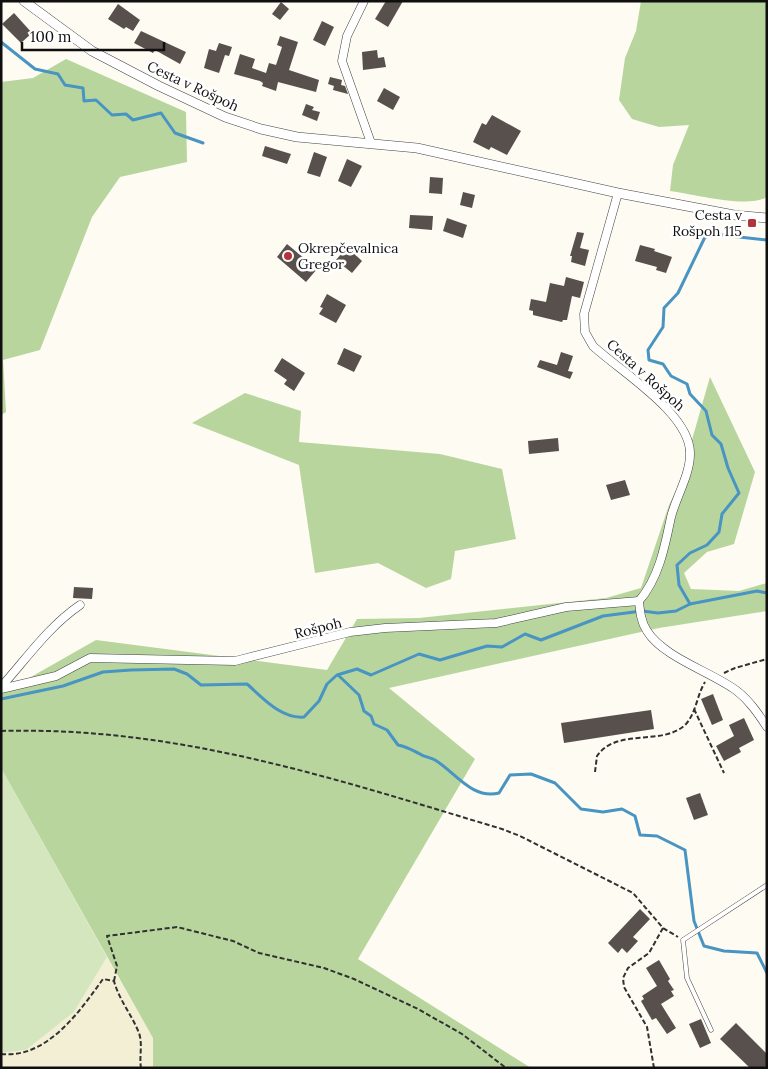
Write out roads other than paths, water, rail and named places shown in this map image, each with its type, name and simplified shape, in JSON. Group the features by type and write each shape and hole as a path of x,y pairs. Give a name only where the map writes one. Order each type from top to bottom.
{"street":[{"name":"Cesta v Rošpoh","path":"24,1 92,51 159,86 225,117 297,138 417,148 480,160 618,193 734,215 767,218"},
{"path":"364,1 347,36 342,61 371,143"},
{"name":"Cesta v Rošpoh","path":"618,193 584,314 585,332 600,352 672,412 686,434 690,455 673,508 658,568 639,605"},
{"path":"1,688 60,618 80,605"},
{"path":"639,605 641,618 647,632 661,645 739,692 767,728"},
{"name":"Rošpoh","path":"1,688 56,676 90,658 235,661 350,632 385,628 496,623 566,608 639,605"}],"lane":[{"path":"711,1030 687,978 683,940 767,885"}],"waterway":[{"path":"1,42 35,69 58,74 65,85 83,88 84,101 96,100 112,115 126,114 133,120 161,113 175,133 203,143"},
{"path":"690,604 679,585 677,565 690,553 707,545 719,532 722,514 739,493 728,468 721,444 712,435 706,411 690,394 687,384 671,376 663,364 649,360 648,350 663,327 664,308 678,293 705,237 721,235 767,240"},
{"path":"1,699 63,686 103,672 174,669 187,674 201,685 247,684 280,711 288,715 304,717 319,701 327,684 337,675 357,669 371,675 419,654 440,660 487,646 502,647 525,634 541,640 603,616 642,611 658,613 676,611 690,604 757,591 767,593"},
{"path":"338,675 359,695 364,711 371,716 374,724 387,730 398,745 435,760 472,789 489,794 499,793 510,775 531,774 555,783 581,809 603,812 622,809 635,816 640,835 657,836 685,850 694,921 704,946 724,951 757,953 767,973"}],"place":[{"name":"Cesta v Rošpoh 115","path":"752,223"},
{"name":"Okrepčevalnica Gregor","path":"288,256"}]}
